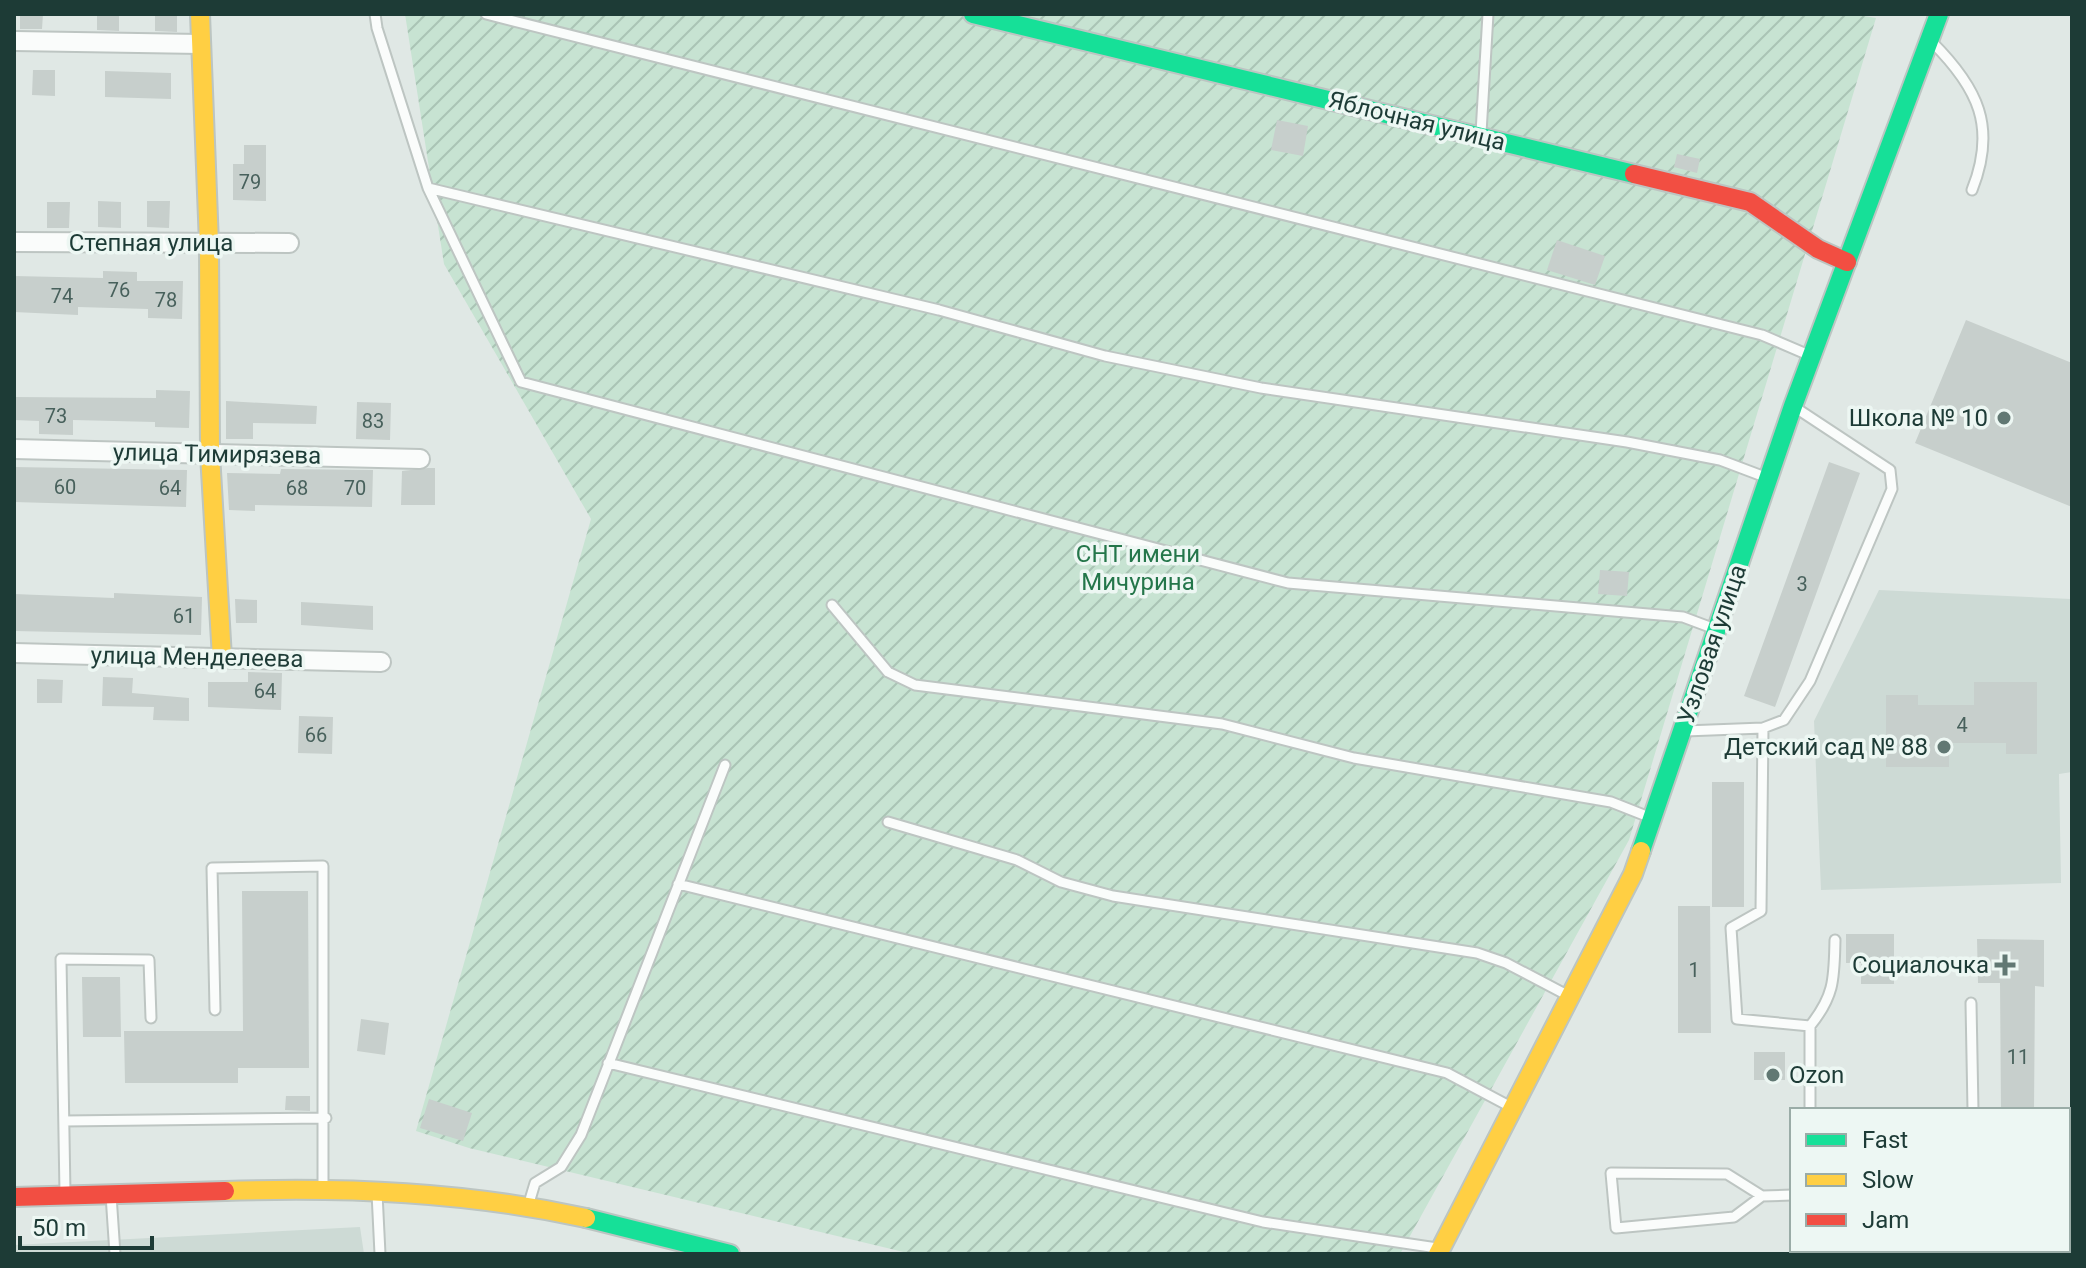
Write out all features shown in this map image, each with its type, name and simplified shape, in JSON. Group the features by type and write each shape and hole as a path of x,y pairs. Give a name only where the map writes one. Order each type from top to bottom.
{"street":[{"path":"200,14 209,244 210,454 222,658"},
{"name":"Яблочная улица","path":"973,14 1750,202 1818,249 1847,262"},
{"name":"Узловая улица","path":"1439,1252 1633,874 1793,406 1939,14"},
{"path":"14,41 200,44"},
{"name":"Степная улица","path":"14,242 289,243"},
{"name":"улица Тимирязева","path":"14,449 420,459"},
{"name":"улица Менделеева","path":"14,653 381,662"},
{"path":"14,1197 323,1191 450,1195 528,1207 730,1254"}],"lane":[{"path":"375,14 428,188 521,382 1288,583 1683,617 1717,630"},
{"path":"486,14 1762,335 1812,357"},
{"path":"1481,137 1488,14"},
{"path":"1929,39 1954,65 1984,122 1985,147 1972,190"},
{"path":"428,188 939,310 1105,356 1261,388 1627,442 1720,460 1768,478"},
{"path":"1683,731 1763,728 1784,720 1810,681 1892,489 1890,470 1793,406"},
{"path":"832,605 888,672 915,685 1222,724 1354,758 1611,802 1652,818"},
{"path":"1763,728 1761,911 1731,928 1737,1019 1810,1026"},
{"path":"528,1207 535,1183 561,1167 570,1155 725,765"},
{"path":"888,822 1017,860 1061,882 1113,896 1477,953 1506,963 1570,997"},
{"path":"215,1010 212,868 323,866 326,1118 323,1191"},
{"path":"678,884 1447,1073 1513,1107"},
{"path":"1810,1108 1810,1026 1827,1005 1834,976 1835,940"},
{"path":"65,1196 61,959 149,960 151,1018"},
{"path":"1971,1003 1973,1108"},
{"path":"608,1063 1263,1222 1439,1252"},
{"path":"64,1121 326,1118"},
{"path":"1762,1196 1734,1217 1616,1228 1611,1173 1727,1174 1762,1196 1790,1195"},
{"path":"377,1193 380,1254"},
{"path":"111,1195 115,1254"}],"shaded area":[{"name":"Детский сад № 88","path":"1879,590 2071,599 2072,772 2059,774 2061,883 1821,890 1814,721"},
{"path":"360,1227 364,1254 14,1254 14,1245"}],"green space":[{"name":"СНТ имени Мичурина","path":"405,14 1851,14 1876,18 1629,840 1400,1254 912,1254 469,1148 416,1131 591,519 444,264"}],"building":[{"path":"20,14 43,14 42,29 20,29"},
{"path":"97,14 119,14 119,31 97,30"},
{"path":"155,14 177,14 177,32 155,31"},
{"path":"33,70 55,70 55,96 32,95"},
{"path":"105,71 171,73 171,99 105,97"},
{"path":"1277,120 1308,126 1303,156 1271,150"},
{"path":"244,145 266,145 266,201 233,200 233,164 244,164"},
{"path":"1677,154 1700,159 1697,173 1674,167"},
{"path":"98,201 121,202 121,228 98,227"},
{"path":"147,201 170,201 169,228 147,227"},
{"path":"47,202 70,202 69,228 47,228"},
{"path":"1557,240 1605,256 1595,285 1547,270"},
{"path":"103,271 137,272 137,281 183,281 182,319 148,318 148,309 78,307 78,315 14,312 14,276 103,278"},
{"path":"1966,320 2072,363 2072,507 1915,443"},
{"path":"156,390 190,391 189,428 155,427 155,422 73,420 73,435 39,434 39,421 14,420 14,397 156,398"},
{"path":"226,401 317,406 316,424 253,423 253,439 226,439"},
{"path":"357,402 391,403 390,440 356,439"},
{"path":"1829,462 1860,473 1775,707 1744,696"},
{"path":"14,467 187,470 186,507 14,502"},
{"path":"435,468 435,505 401,505 402,471"},
{"path":"281,469 373,470 372,507 255,505 255,511 229,510 227,473 280,474"},
{"path":"1600,570 1629,572 1627,596 1598,594"},
{"path":"114,593 202,597 201,635 14,631 14,594 114,598"},
{"path":"235,599 257,600 257,623 236,623"},
{"path":"301,602 373,606 373,630 301,625"},
{"path":"248,672 282,673 281,710 208,707 208,682 248,682"},
{"path":"103,677 133,678 132,693 189,698 189,721 153,720 154,707 102,706"},
{"path":"37,679 63,680 62,703 37,703"},
{"path":"1974,682 2037,682 2037,754 2006,754 2006,743 1949,743 1949,767 1886,767 1886,695 1918,695 1918,705 1974,705"},
{"path":"299,716 333,717 332,754 298,753"},
{"path":"1712,782 1744,782 1744,907 1712,907"},
{"path":"242,891 308,891 309,1068 238,1068 238,1083 125,1083 124,1031 243,1031"},
{"path":"1678,906 1710,906 1711,1033 1678,1033"},
{"path":"1846,934 1894,934 1894,984 1861,984 1861,963 1846,963"},
{"path":"1977,939 2044,940 2044,987 2035,986 2034,1108 2001,1108 2000,983 1978,983"},
{"path":"82,977 120,977 121,1037 83,1037"},
{"path":"361,1019 389,1023 385,1055 357,1051"},
{"path":"1754,1052 1785,1052 1785,1080 1754,1080"},
{"path":"286,1096 310,1096 310,1111 285,1110"},
{"path":"429,1099 472,1113 463,1141 420,1128"}],"traffic: fast":[{"path":"973,14 1634,174"},
{"path":"1641,851 1793,406 1939,14"},
{"path":"586,1218 730,1254"}],"traffic: slow":[{"path":"200,14 209,244 210,454 222,658"},
{"path":"1438,1254 1633,874 1641,851"},
{"path":"225,1191 406,1193 496,1202 586,1218"}],"traffic: jam":[{"path":"1634,174 1750,202 1818,249 1847,262"},
{"path":"14,1197 225,1191"}],"place":[{"name":"Школа № 10","path":"2004,418"},
{"name":"Детский сад № 88","path":"1944,747"},
{"name":"Социалочка","path":"2005,965"},
{"name":"Ozon","path":"1773,1075"}]}
